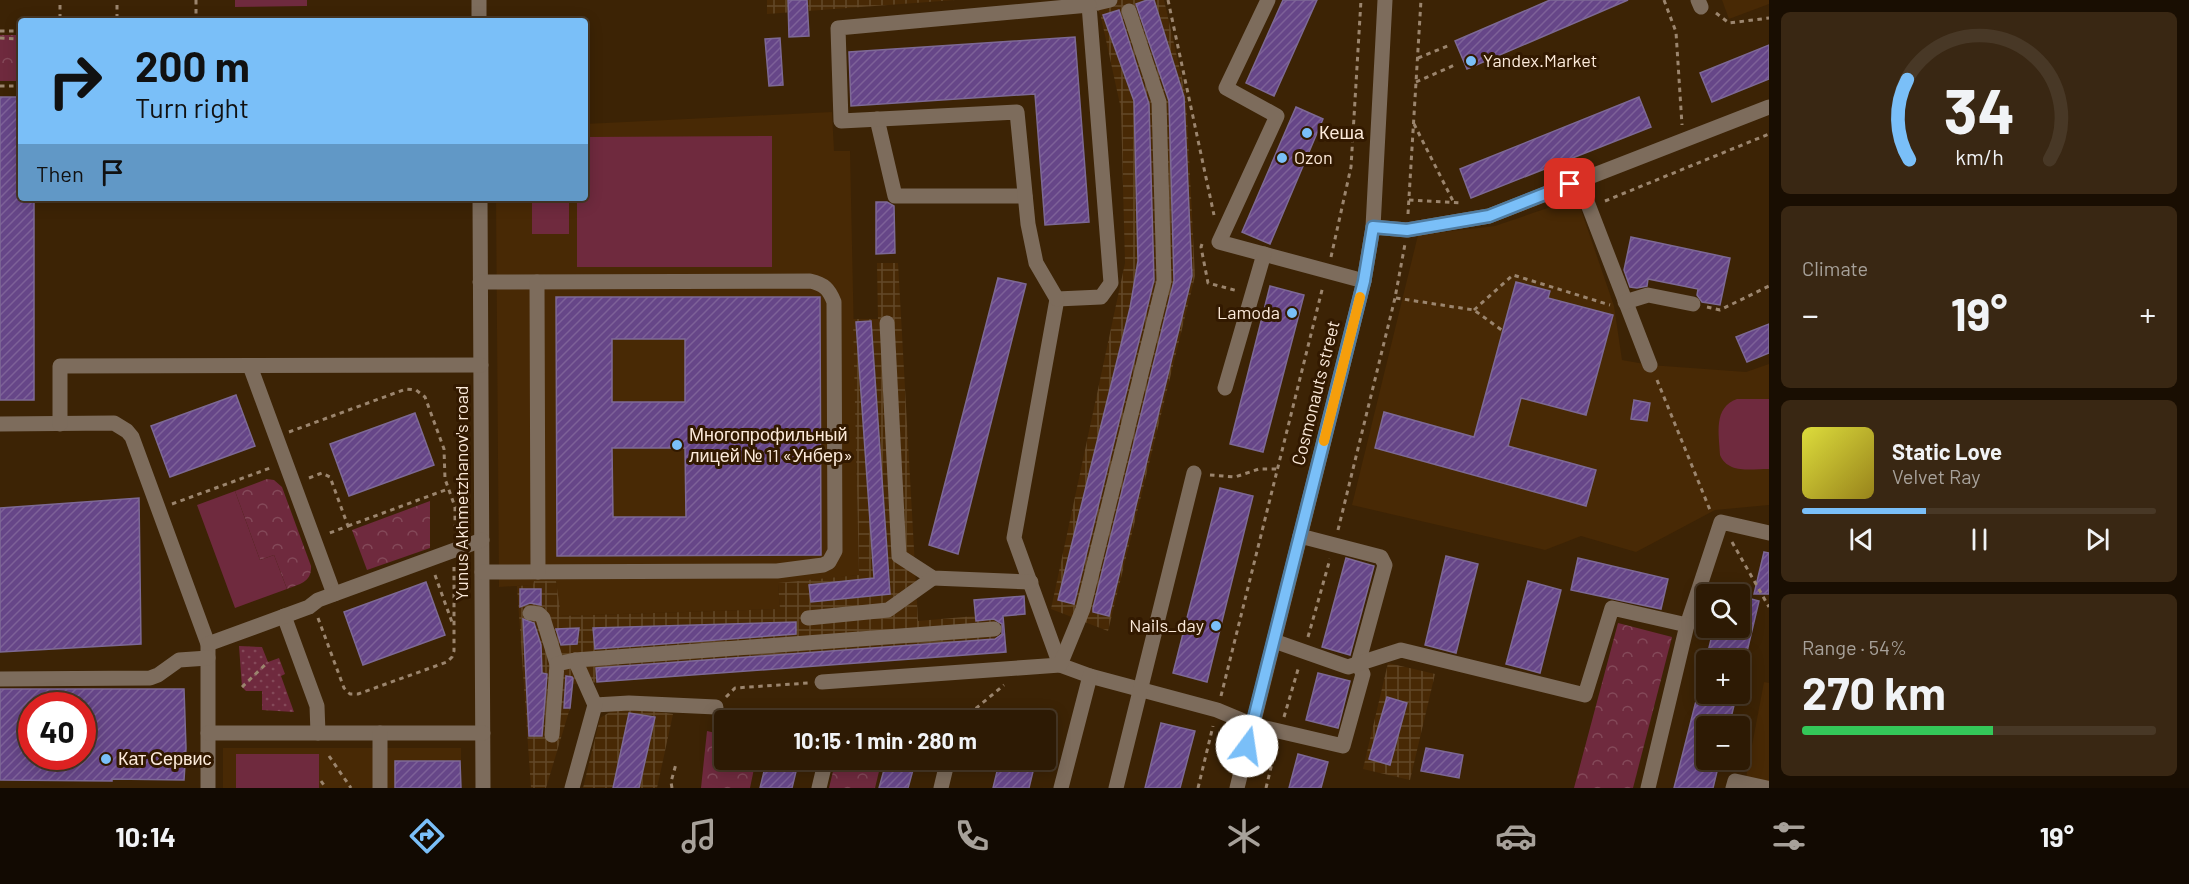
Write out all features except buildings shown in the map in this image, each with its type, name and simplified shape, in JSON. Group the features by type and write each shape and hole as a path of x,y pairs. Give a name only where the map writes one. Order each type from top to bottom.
{"street":[{"path":"479,0 479,18"},
{"path":"1060,665 1014,538 1057,299 1036,263 1017,112 841,121 838,28 1089,5 1110,0"},
{"path":"1268,0 1226,88 1277,116 1212,240 1364,281"},
{"name":"Cosmonauts street","path":"1237,788 1364,281 1373,227 1385,0"},
{"path":"1057,299 1101,297 1111,283 1089,5"},
{"path":"1060,665 1083,609 1164,281 1159,102 1129,11"},
{"path":"1373,227 1407,230 1489,216 1769,107"},
{"path":"877,119 895,196 1026,196"},
{"path":"1579,181 1619,304 1650,364"},
{"name":"Yunus Akhmetzhanov's road","path":"480,201 483,788"},
{"path":"1224,388 1264,254"},
{"path":"480,282 810,281 821,283 829,290 834,302 836,551 829,562 823,565 785,571 482,572"},
{"path":"537,282 538,572"},
{"path":"1619,304 1648,295 1693,304"},
{"path":"887,323 899,556 933,578 1031,582"},
{"path":"60,424 60,366 481,365"},
{"path":"250,366 334,594"},
{"path":"0,424 114,423 132,437 208,651 208,788"},
{"path":"1116,788 1194,473"},
{"path":"1648,788 1687,625 1716,517 1769,534"},
{"path":"822,682 1060,665 1090,676 1217,710 1252,725 1344,746 1363,674 1358,664 1385,565 1381,557 1300,536"},
{"path":"0,679 150,678 179,660 208,651 313,605 318,600 482,540"},
{"path":"808,618 888,610 933,578"},
{"path":"1274,641 1348,667 1401,650 1585,695 1612,608 1687,625"},
{"path":"530,613 539,614 543,618 557,664 552,735"},
{"path":"284,616 317,706 318,733"},
{"path":"557,664 575,660 994,629"},
{"path":"572,788 595,705 575,660"},
{"path":"1061,788 1090,676"},
{"path":"595,705 629,703 717,707"},
{"path":"208,733 483,733"},
{"path":"380,733 380,788"},
{"path":"819,788 823,770"},
{"path":"941,788 945,770"},
{"path":"1733,788 1735,781 1767,788"}],"path":[{"path":"196,0 196,18"},
{"path":"1168,0 1212,240 1201,247 1208,283 1252,294"},
{"path":"1198,788 1351,166 1361,0"},
{"path":"1266,788 1280,731 1334,545 1395,298 1407,230 1421,0"},
{"path":"1664,0 1676,33 1683,141"},
{"path":"1699,3 1729,23 1769,18"},
{"path":"60,5 60,18"},
{"path":"117,5 117,18"},
{"path":"0,31 18,31"},
{"path":"0,38 18,39"},
{"path":"1417,58 1450,45"},
{"path":"1416,82 1457,64"},
{"path":"0,86 18,86"},
{"path":"1413,123 1454,203"},
{"path":"1589,207 1769,134"},
{"path":"1409,200 1469,204"},
{"path":"1474,310 1513,275 1619,304"},
{"path":"1693,304 1720,310 1769,286"},
{"path":"1395,298 1474,310 1503,331"},
{"path":"1650,364 1716,517 1769,607"},
{"path":"276,437 406,389 416,390 425,397 442,444 445,479 455,509 453,654 447,662 353,695 346,692 344,688 313,605"},
{"path":"169,505 286,463"},
{"path":"1194,473 1235,477 1259,469 1278,469"},
{"path":"293,483 319,474 327,475 332,480 348,526"},
{"path":"313,538 448,489"},
{"path":"429,559 454,628"},
{"path":"242,687 268,662"},
{"path":"974,710 1025,667"},
{"path":"717,707 735,688 822,682"},
{"path":"329,756 351,788"},
{"path":"672,788 671,782 676,764"},
{"path":"321,781 326,788"}],"shaded area":[{"path":"767,0 955,0 767,14"},
{"path":"1094,0 1164,0 1186,96 1195,276 1108,631 1051,609 1125,263 1121,109 1101,17"},
{"path":"1722,0 1769,0 1769,4 1729,19"},
{"name":"Многопрофильный лицей № 11 «Унбер»","path":"832,112 834,151 850,151 859,575 778,584 780,609 560,616 556,581 499,587 496,201 588,201 588,124"},
{"path":"1577,198 1614,306 1622,360 1650,365 1746,372 1769,364 1769,505 1715,510 1636,552 1581,536 1545,550 1352,505 1418,235 1495,226"},
{"path":"877,263 898,263 918,621 975,616 974,600 1024,596 1025,614 1000,616 1001,635 1005,635 1006,652 573,684 570,708 546,788 531,788 517,586 533,585 534,581 556,581 561,616 780,609 778,583 859,575 853,319 878,319"},
{"path":"1388,663 1435,674 1410,780 1363,769"},
{"path":"1764,682 1769,683 1769,788 1744,788 1747,770 1750,770 1750,756"},
{"path":"620,706 673,714 657,788 583,788 600,718"},
{"path":"223,748 461,748 461,788 223,788"}],"green space":[{"path":"235,0 307,0 307,6 235,7"},
{"path":"0,35 18,35 18,81 0,81"},
{"path":"772,136 772,267 577,267 577,201 588,201 588,137"},
{"path":"532,201 569,201 569,234 532,234"},
{"path":"1737,399 1769,399 1769,469 1734,468 1720,455 1719,422 1721,415 1729,403"},
{"path":"267,479 274,480 282,487 311,566 310,576 307,579 287,589 274,555 260,560 235,491"},
{"path":"235,491 260,560 274,555 287,589 235,608 197,505"},
{"path":"430,501 430,548 367,570 352,530"},
{"path":"1618,623 1672,637 1633,788 1574,788"},
{"path":"239,646 262,647 268,662 279,658 285,674 281,676 294,712 262,710 262,691 246,691 242,687"},
{"path":"707,731 714,733 714,770 754,770 750,788 701,788"},
{"path":"236,754 319,754 319,788 236,788"},
{"path":"833,770 879,770 875,788 829,788"}],"slow traffic":[{"path":"1324,441 1360,297"}],"place":[{"name":"Yandex.Market","path":"1471,61"},
{"name":"Кеша","path":"1307,133"},
{"name":"Ozon","path":"1282,158"},
{"name":"Lamoda","path":"1292,313"},
{"name":"Многопрофильный лицей № 11 «Унбер»","path":"677,445"},
{"name":"Nails_day","path":"1216,626"},
{"name":"Кат Сервис","path":"106,759"}],"route":[{"path":"1247,746 1364,281 1373,227 1407,230 1489,216 1570,184"}]}
